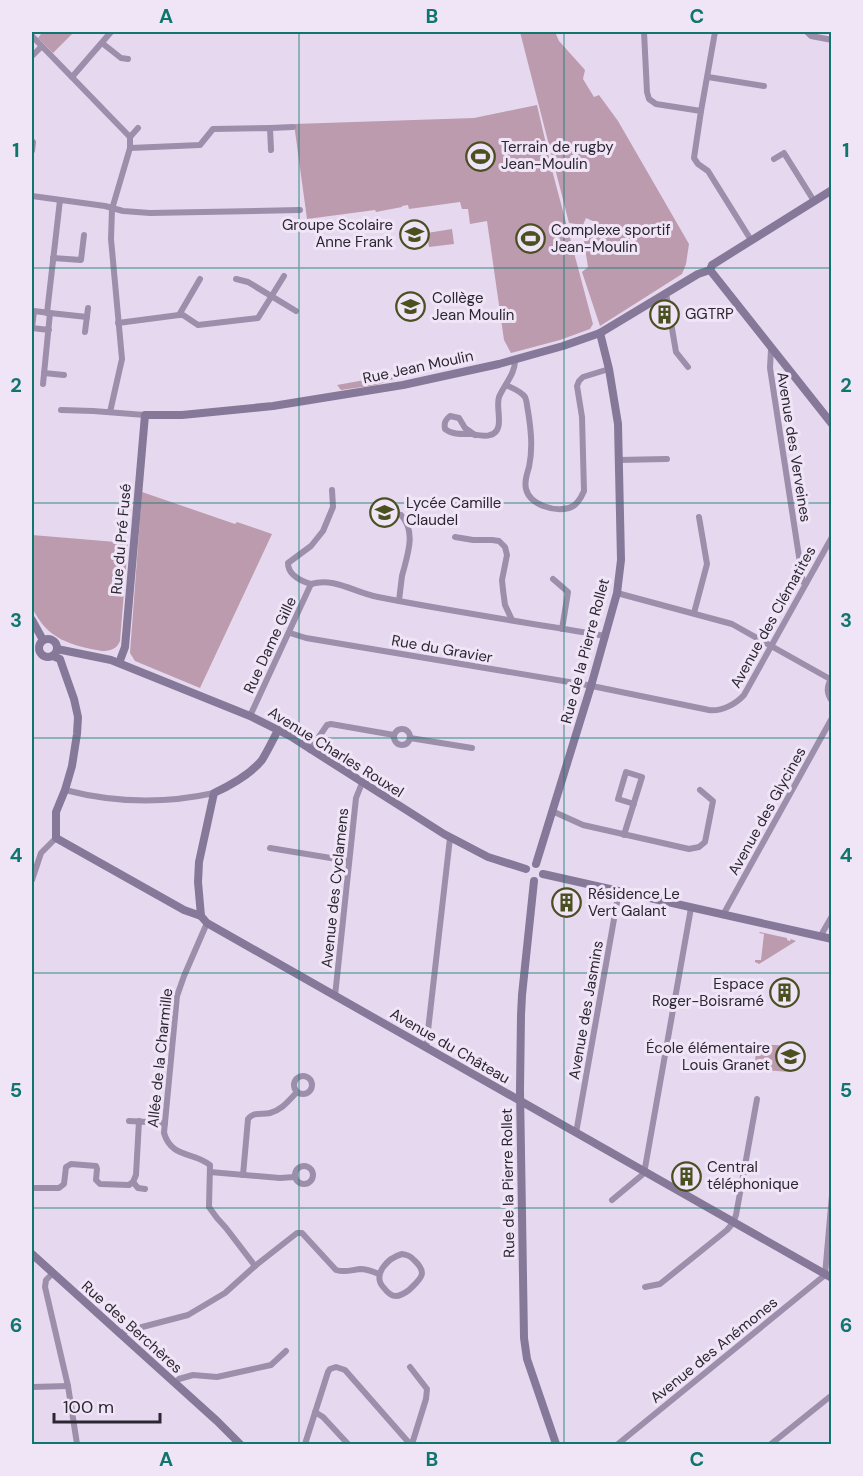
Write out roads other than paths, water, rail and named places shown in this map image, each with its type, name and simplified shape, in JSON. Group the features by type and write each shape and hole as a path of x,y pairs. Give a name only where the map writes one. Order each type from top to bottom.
{"street":[{"path":"72,77 111,32"},
{"path":"644,32 646,92 649,99 657,104 700,111"},
{"path":"716,32 700,111 694,158 708,171 751,240"},
{"path":"807,32 811,36 831,40"},
{"path":"32,36 130,137 130,148 112,209 111,239 122,358 110,412"},
{"path":"102,43 121,58 128,59"},
{"path":"32,56 41,47"},
{"path":"708,77 764,86"},
{"path":"130,148 200,145 213,129 293,127"},
{"path":"130,137 138,128"},
{"path":"270,128 271,150"},
{"path":"32,141 32,151"},
{"path":"774,159 784,153 814,201"},
{"name":"Rue Jean Moulin","path":"62,410 166,416 315,400 404,385 563,346 600,333 698,274 710,270 712,264 831,190"},
{"path":"32,196 105,206 123,211 150,213 300,210"},
{"path":"43,384 60,200"},
{"path":"53,258 81,260 84,235"},
{"path":"710,270 831,424"},
{"path":"118,323 179,315 183,315 198,325 258,318 284,276"},
{"path":"179,315 200,279"},
{"path":"237,279 248,282 296,311"},
{"path":"666,293 676,352 688,368"},
{"path":"85,332 88,308"},
{"path":"49,330 32,328 34,311 87,317"},
{"name":"Rue de la Pierre Rollet","path":"536,864 606,636 617,593 621,560 618,424 609,369 600,333"},
{"name":"Avenue des Verveines","path":"771,349 770,368 803,582 806,583"},
{"path":"475,435 465,428 459,418 450,416 444,424 445,429 449,432 475,435 489,436 497,430 499,426 498,400 514,367 515,359"},
{"path":"506,385 526,398 532,432 531,453 525,481 526,490 537,504 546,507 568,508 576,504 584,491 582,417 577,386 584,377 609,369"},
{"path":"44,373 64,375"},
{"name":"Rue du Pré Fusé","path":"119,663 125,647 145,416"},
{"path":"618,460 667,459"},
{"path":"332,489 333,507 323,531 310,546 288,563 288,569 295,576 311,584 334,583 370,596 606,636"},
{"path":"383,511 401,515 410,530 399,601"},
{"path":"694,614 707,564 699,517"},
{"path":"455,537 499,541 505,547 507,555 502,579 503,590 505,605 512,620"},
{"name":"Avenue des Clématites","path":"591,686 717,711 738,701 744,695 831,537"},
{"path":"553,579 567,592 562,629"},
{"name":"Rue Dame Gille","path":"250,716 311,584"},
{"path":"617,593 732,624 831,678 827,692 831,701"},
{"path":"32,620 43,640"},
{"name":"Rue du Gravier","path":"290,633 306,638 591,686"},
{"path":"32,656 39,650 43,640 54,641 55,652 60,659 78,717 75,752 65,790 56,812 56,838 41,853 32,880"},
{"path":"39,650 45,657 55,652"},
{"name":"Avenue Charles Rouxel","path":"55,652 99,657 119,663 250,716 278,730 450,837 488,856 526,869"},
{"name":"Avenue des Glycines","path":"723,915 831,718"},
{"path":"310,750 327,725 394,735"},
{"path":"65,790 100,798 148,801 188,799 214,793 256,766 268,750 278,730"},
{"path":"394,735 397,731 404,730 410,738"},
{"path":"394,735 396,743 400,745 406,745 410,738"},
{"path":"410,738 472,748"},
{"path":"624,835 634,804 642,777 626,772 618,799 634,804"},
{"name":"Avenue des Cyclamens","path":"335,996 356,798 362,783"},
{"path":"552,811 583,825 689,849 699,847 705,842 713,801 700,790"},
{"name":"Allée de la Charmille","path":"210,1172 210,1165 205,1161 178,1152 172,1147 164,1133 177,996 204,919 198,882 199,862 214,793"},
{"path":"426,1048 450,837"},
{"name":"Avenue du Château","path":"56,838 204,919 520,1102 828,1276"},
{"path":"270,848 350,861"},
{"path":"536,864 543,868 543,874 539,880 534,881 527,877 526,869 529,865 536,864"},
{"path":"543,874 831,939"},
{"name":"Rue de la Pierre Rollet","path":"534,881 522,995 520,1102 525,1349 526,1359 556,1444"},
{"name":"Avenue des Jasmins","path":"576,1133 619,891"},
{"path":"612,1200 644,1172 691,908"},
{"path":"820,937 831,916"},
{"path":"243,1175 248,1119 251,1115 269,1113 284,1106 297,1092"},
{"path":"645,1287 660,1284 733,1223 757,1099"},
{"path":"129,1121 165,1123"},
{"path":"32,1188 59,1188 64,1184 66,1167 71,1164 96,1166 96,1180 100,1184 129,1185 134,1182 140,1122"},
{"path":"255,1266 209,1207 210,1172 280,1178 295,1177"},
{"path":"134,1182 138,1188 145,1189"},
{"path":"828,1276 831,1195"},
{"path":"121,1334 188,1315 225,1293 297,1233 302,1233 336,1270 343,1272 369,1269 379,1274"},
{"name":"Rue des Berchères","path":"32,1254 240,1444"},
{"path":"402,1254 409,1255 420,1266 423,1274 421,1279 403,1295 396,1296 388,1293 381,1285 379,1274 384,1266 402,1254"},
{"path":"52,1274 46,1281 45,1287 68,1386 77,1444"},
{"name":"Avenue des Anémones","path":"618,1444 828,1276"},
{"path":"174,1383 178,1379 193,1375 217,1377 271,1365 286,1351"},
{"path":"305,1444 330,1369 336,1367 345,1371 411,1444 426,1399 427,1389 410,1367"},
{"path":"32,1387 68,1386"},
{"path":"771,1444 831,1395"},
{"path":"315,1412 348,1444"}],"place":[{"name":"Terrain de rugby Jean-Moulin","path":"480,156"},
{"name":"Groupe Scolaire Anne Frank","path":"414,234"},
{"name":"Complexe sportif Jean-Moulin","path":"530,239"},
{"name":"Collège Jean Moulin","path":"411,307"},
{"name":"GGTRP","path":"664,314"},
{"name":"Lycée Camille Claudel","path":"385,512"},
{"name":"Résidence Le Vert Galant","path":"567,903"},
{"name":"Espace Roger-Boisramé","path":"785,993"},
{"name":"École élémentaire Louis Granet","path":"791,1057"},
{"name":"Central téléphonique","path":"686,1176"}]}
